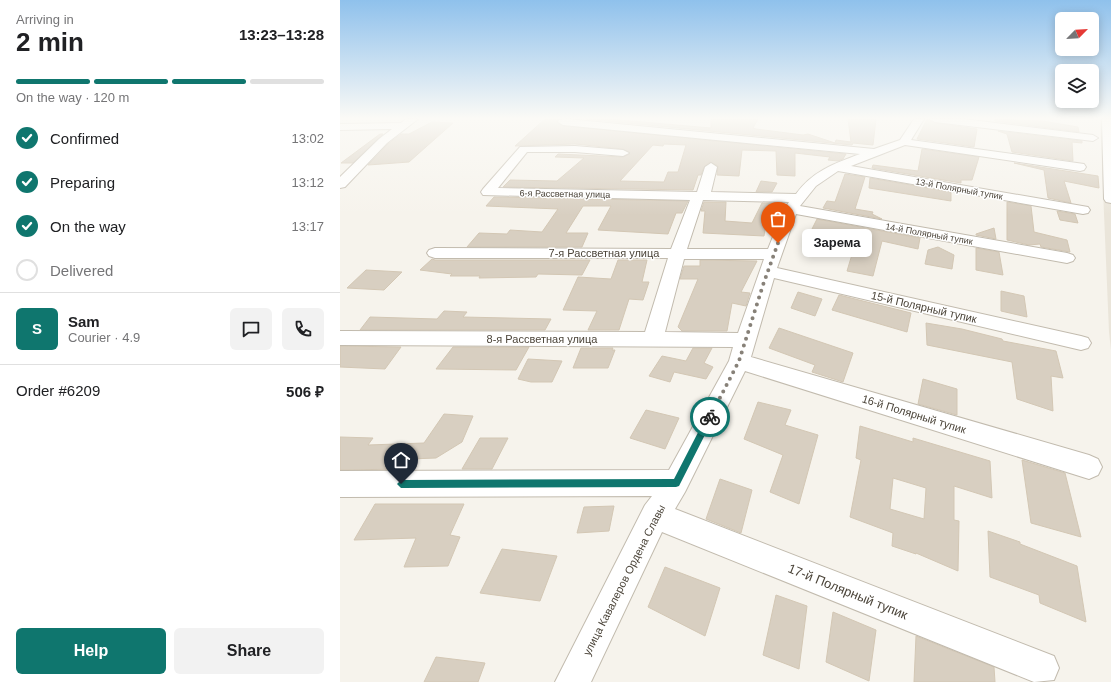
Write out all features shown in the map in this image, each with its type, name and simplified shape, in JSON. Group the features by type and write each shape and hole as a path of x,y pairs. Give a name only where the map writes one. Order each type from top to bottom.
{"street":[{"path":"340,184 373,151"},
{"name":"6-я Рассветная улица","path":"522,151 488,192 700,196 795,204"},
{"name":"6-я Рассветная улица","path":"597,151 623,153"},
{"path":"864,151 876,152"},
{"name":"улица Кавалеров Ордена Славы","path":"573,682 655,514 676,483 742,350 771,263 795,204 811,183 836,167 879,151"},
{"path":"966,151 1080,167"},
{"path":"1109,154 1110,193"},
{"path":"652,340 677,254 711,167"},
{"name":"13-й Полярный тупик","path":"836,167 1083,210"},
{"name":"14-й Полярный тупик","path":"795,204 1068,258"},
{"name":"7-я Рассветная улица","path":"435,252 677,254 771,263"},
{"name":"15-й Полярный тупик","path":"771,263 1081,343"},
{"name":"8-я Рассветная улица","path":"340,338 652,340 742,350"},
{"name":"16-й Полярный тупик","path":"742,350 1089,467"},
{"path":"340,484 676,483"},
{"name":"17-й Полярный тупик","path":"655,514 1042,668"}],"shaded area":[{"path":"1101,151 1111,151 1111,350"}],"building":[{"path":"357,151 366,151 353,163 341,163"},
{"path":"381,151 422,151 409,162 368,165"},
{"path":"626,151 648,151 620,181 664,182 668,172 678,172 684,151 742,151 739,176 717,175 718,166 710,162 704,167 701,175 698,175 693,190 503,187 510,180 557,181 584,158 555,157 558,154 623,157 630,154"},
{"path":"770,151 814,151 846,154 843,159 838,161 828,160 830,157 795,153 795,176 777,175 776,151"},
{"path":"922,151 935,151 979,157 972,180 961,180 961,183 872,168 873,165 918,171"},
{"path":"1012,151 1072,151 1073,161"},
{"path":"1014,163 1098,176 1099,188 1064,181 1071,203 1048,198 1044,170"},
{"path":"845,174 865,177 855,209 873,212 872,214 882,219 823,208 827,201 835,202"},
{"path":"870,178 951,192 951,201 869,188"},
{"path":"761,181 777,183 772,192 756,192"},
{"path":"494,197 688,201 682,213 676,213 668,234 598,230 611,206 583,206 566,233 588,233 582,247 467,247 479,233 507,234 510,230 542,232 558,209 486,206"},
{"path":"704,202 726,202 725,221 752,223 762,203 777,203 770,224 766,223 764,236 703,233 705,211 701,211"},
{"path":"1007,202 1031,206 1034,232 1067,240 1070,252 1041,247 1040,244 1029,245 1007,240"},
{"path":"1057,211 1075,214 1078,223 1060,220"},
{"path":"817,219 920,238 918,249 882,241 873,276 847,271 857,238 812,229"},
{"path":"994,228 996,239 976,235 976,234"},
{"path":"938,247 954,255 952,269 925,264 928,250"},
{"path":"976,248 999,252 1003,275 976,270"},
{"path":"432,259 590,260 582,275 538,274 536,277 479,278 480,276 450,276 452,274 420,270"},
{"path":"618,260 647,260 642,282 649,282 643,300 629,299 619,330 588,330 597,311 563,310 578,277 611,279"},
{"path":"700,260 757,261 741,292 750,293 746,306 732,303 727,331 682,331 678,327 698,279 680,279 684,266 700,266"},
{"path":"366,270 402,272 384,290 347,288"},
{"path":"1001,291 1024,296 1027,317 1001,311"},
{"path":"798,292 822,299 815,316 791,308"},
{"path":"839,295 911,313 907,332 832,310"},
{"path":"444,311 467,312 463,317 551,319 545,330 360,330 370,317 437,319"},
{"path":"926,323 962,329 1002,339 1003,341 1056,351 1063,378 1051,376 1053,411 1017,399 1012,362 927,345"},
{"path":"779,328 853,353 843,382 812,372 815,365 769,348"},
{"path":"340,346 401,347 385,369 340,367"},
{"path":"453,347 529,347 516,370 436,369"},
{"path":"581,348 613,348 612,350 615,350 608,368 573,368"},
{"path":"693,348 712,348 704,363 713,367 706,379 674,372 670,382 649,376 662,356 686,361"},
{"path":"528,359 562,361 552,382 531,382 518,379"},
{"path":"923,379 957,389 957,415 918,404"},
{"path":"758,402 791,410 785,425 818,435 799,504 770,492 783,455 744,439"},
{"path":"646,410 679,418 665,449 630,438"},
{"path":"444,414 473,416 462,442 436,458 410,459 404,469 340,470 340,437 373,438 368,445 424,443"},
{"path":"860,426 913,442 913,438 990,461 992,498 954,486 954,520 959,521 958,571 916,553 892,546 893,533 850,517 861,460 856,458","holes":["893,478 926,488 924,519 890,509"]},
{"path":"480,438 508,438 492,469 462,469"},
{"path":"1022,460 1065,473 1081,537 1031,523"},
{"path":"720,479 752,490 741,533 706,519"},
{"path":"375,504 464,504 450,535 460,537 448,566 404,567 416,538 354,540"},
{"path":"614,506 609,531 577,533 584,507"},
{"path":"988,531 1020,542 1020,544 1077,566 1086,622 1040,603 1039,595 990,577"},
{"path":"502,549 557,556 540,601 480,593"},
{"path":"665,567 720,588 705,636 648,607"},
{"path":"776,595 807,606 799,669 763,655"},
{"path":"833,612 876,630 869,681 826,662"},
{"path":"916,636 994,667 995,682 914,682"},
{"path":"436,657 485,663 478,682 424,682"}],"way so far":[{"path":"710,417 739,361 778,243"}],"place":[{"name":"Зарема","path":"778,243"}],"route":[{"path":"401,484 676,483 710,417"}]}
